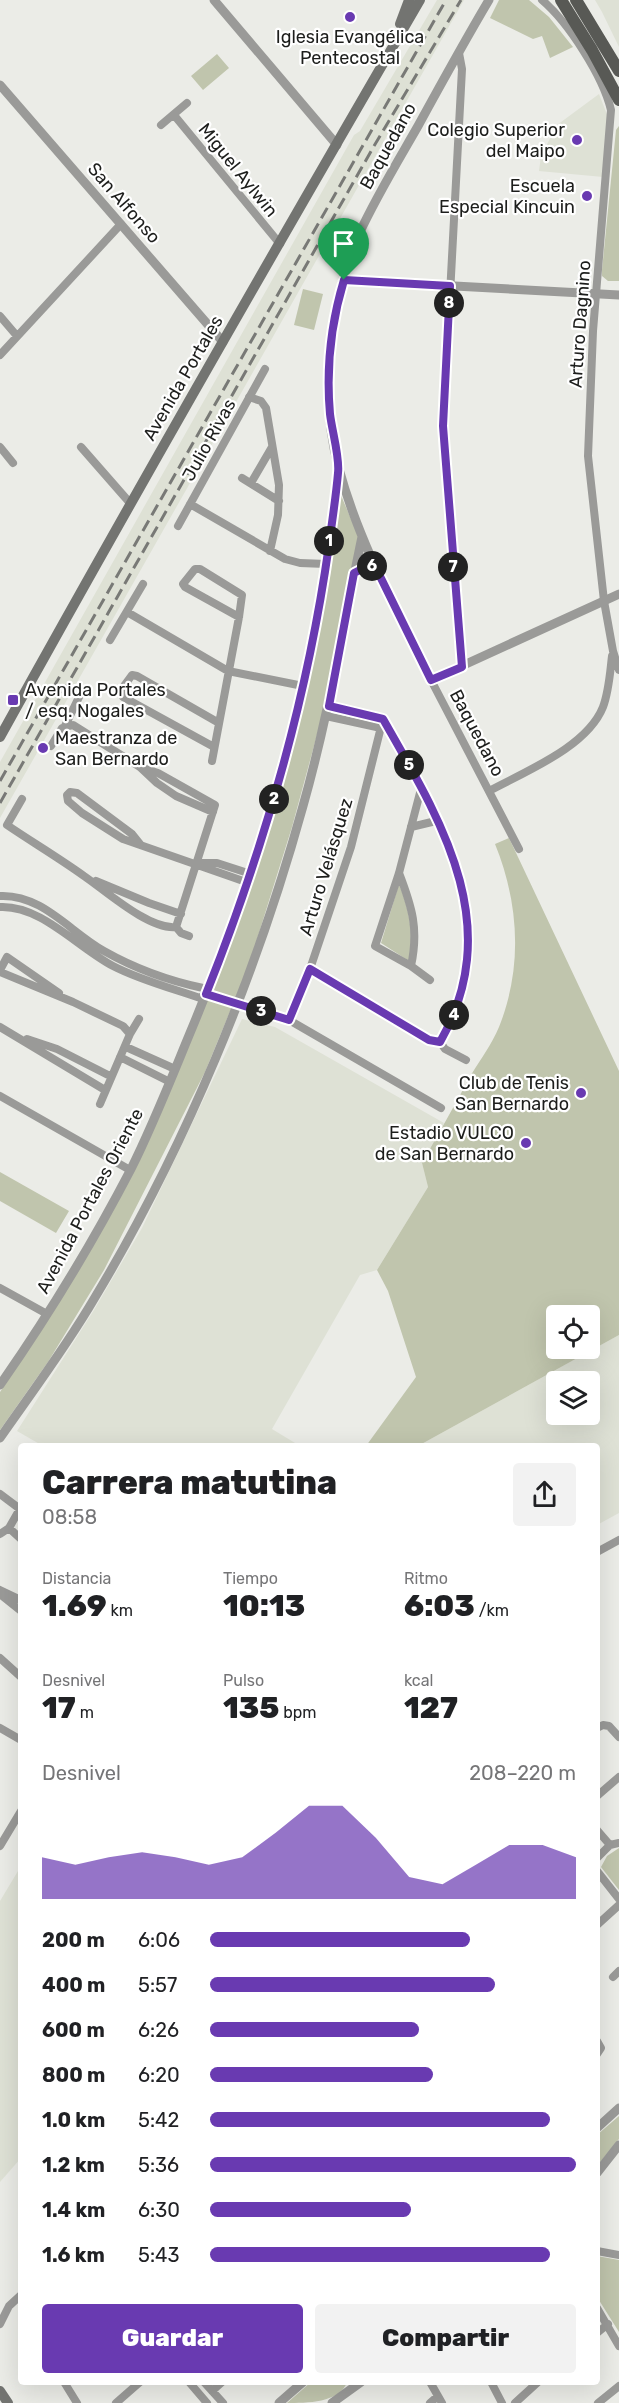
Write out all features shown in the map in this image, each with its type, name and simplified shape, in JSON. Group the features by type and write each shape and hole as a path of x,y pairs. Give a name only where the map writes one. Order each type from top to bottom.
{"main road":[{"name":"Avenida Portales","path":"397,36 409,0"},
{"name":"Avenida Portales","path":"0,737 130,503 337,145 397,36 420,0"},
{"path":"561,0 619,100"},
{"path":"576,0 619,71"},
{"path":"0,2391 8,2403"}],"street":[{"path":"214,0 337,145"},
{"name":"Baquedano","path":"489,0 367,218 355,245 335,315 329,376 331,423 339,470 362,537 431,680 519,849"},
{"name":"Arturo Dagnino","path":"542,0 555,12 580,46 603,88 611,110 589,381 588,456 604,601 613,651 619,670"},
{"path":"459,53 462,69 443,426 462,667"},
{"name":"San Alfonso","path":"0,85 223,342"},
{"name":"Miguel Aylwin","path":"161,125 188,104"},
{"name":"Miguel Aylwin","path":"174,115 280,244"},
{"path":"0,355 121,224"},
{"path":"344,280 619,296"},
{"path":"0,316 17,336"},
{"name":"Julio Rivas","path":"178,526 265,369"},
{"path":"249,398 261,401 266,408 279,484 279,501 270,551"},
{"path":"0,447 13,464"},
{"path":"81,447 130,503"},
{"path":"251,483 272,447"},
{"name":"Avenida Portales Oriente","path":"0,1385 47,1314 130,1170 176,1069 250,878 278,788 303,686 326,564 339,470"},
{"path":"242,478 279,501"},
{"path":"190,504 285,559 300,563 326,564"},
{"path":"333,515 342,510 352,510"},
{"path":"0,1438 53,1364 116,1261 195,1105 268,925 304,805 329,706 362,537"},
{"path":"354,573 366,567 375,566"},
{"path":"212,761 242,595 200,569 195,568 191,571 183,584 185,587 238,617"},
{"path":"110,640 143,584"},
{"path":"431,680 619,594"},
{"path":"127,612 228,671 303,686"},
{"path":"489,791 573,745 588,732 599,716 606,698 613,651"},
{"path":"214,747 123,697 121,690 132,675 137,676 219,723"},
{"path":"51,746 60,730 65,726 81,693"},
{"path":"329,706 383,719 421,789 460,880 470,930 468,960 463,988 454,1016 440,1042"},
{"path":"326,716 381,728"},
{"name":"Arturo Velásquez","path":"289,1020 310,969 351,847 383,719"},
{"path":"65,726 73,725 140,766 157,783 176,796 214,809 176,927"},
{"path":"421,789 399,873 375,946 411,966 430,980"},
{"path":"140,844 132,834 76,793 70,792 67,795 68,801 82,813 117,835 140,844 197,863 217,863 250,878"},
{"path":"22,799 7,825 139,914 167,927 176,927"},
{"path":"411,827 436,821"},
{"path":"399,873 411,906 416,943 411,966"},
{"path":"84,876 181,914"},
{"path":"0,896 22,897 37,904 102,950 125,961 203,988 206,994"},
{"path":"0,907 14,906 35,913 88,952 147,981 200,998 206,994 237,1002 289,1020 441,1108"},
{"path":"176,927 181,933 189,936"},
{"path":"73,1002 7,957 0,971 123,1026 130,1034"},
{"path":"310,969 429,1040 440,1042 466,1060"},
{"path":"100,1104 110,1076 139,1019"},
{"path":"0,1027 105,1090"},
{"path":"10,1033 57,1049 110,1076"},
{"path":"126,1047 176,1069"},
{"path":"120,1057 170,1082"},
{"path":"0,1096 130,1170"},
{"path":"0,1288 47,1314"},
{"path":"0,1494 18,1507"},
{"path":"0,1534 9,1527 18,1511"},
{"path":"9,1527 18,1536"},
{"path":"600,1550 619,1539"},
{"path":"0,1592 18,1599"},
{"path":"0,1592 18,1608"},
{"path":"0,1658 18,1674"},
{"path":"0,1664 18,1675"},
{"path":"600,1727 606,1725 619,1737"},
{"path":"0,1728 18,1738"},
{"path":"600,1793 619,1777"},
{"path":"0,1846 18,1816"},
{"path":"600,1832 615,1844 600,1853"},
{"path":"600,1875 619,1899"},
{"path":"600,1921 619,1905"},
{"path":"600,2125 619,2108"},
{"path":"600,2169 619,2145"},
{"path":"600,2252 619,2255"},
{"path":"0,2325 9,2306 18,2298"},
{"path":"600,2312 619,2346"},
{"path":"600,2331 608,2324"},
{"path":"69,2385 77,2403"},
{"path":"116,2403 137,2385"},
{"path":"191,2385 202,2401"},
{"path":"207,2385 223,2403"},
{"path":"212,2391 219,2385"},
{"path":"279,2403 300,2385"},
{"path":"430,2403 440,2400 432,2385"},
{"path":"492,2385 502,2403"},
{"path":"515,2403 535,2385"},
{"path":"332,2403 351,2386"},
{"path":"597,2403 619,2386"}],"shaded area":[{"path":"437,0 464,0 0,818 0,762 354,135 360,131"},
{"path":"595,0 619,0 619,47 602,12"},
{"name":"Colegio Superior del Maipo","path":"599,94 608,117 603,177 539,171 541,156 557,125"},
{"path":"242,1019 275,1027 444,1123 422,1163 428,1187 377,1270 360,1275 272,1429 295,1443 38,1443 17,1431 94,1310 142,1228"},
{"path":"619,1335 619,1513 600,1523 600,1443 423,1443 546,1375 546,1425 600,1425 600,1371 554,1371 576,1359 600,1359 600,1345"},
{"path":"18,1871 18,2161 0,2182 0,1901"}],"green space":[{"path":"499,0 529,0 549,17 573,47 550,58 542,36 533,39 490,18"},
{"path":"217,54 229,68 203,90 191,76"},
{"path":"619,126 619,281 608,281 602,276 602,270 616,130"},
{"path":"303,289 323,294 314,330 294,325"},
{"path":"340,493 359,538 324,709 292,827 248,968 205,1072 104,1270 48,1362 0,1430 0,1392 52,1313 156,1121 274,807"},
{"name":"Estadio VULCO de San Bernardo","path":"509,838 619,1071 619,1335 600,1345 600,1305 546,1305 546,1359 576,1359 554,1371 546,1371 546,1375 423,1443 368,1443 416,1377 388,1291 377,1270 428,1187 422,1163 496,1033 507,1004 515,958 513,912 509,889 495,844"},
{"path":"399,884 410,921 409,961 381,943"},
{"path":"0,1172 69,1211 56,1233 0,1201"},
{"path":"619,1848 619,1890 601,1867 607,1856"},
{"path":"619,2116 619,2139 600,2162 600,2132"},
{"path":"600,2257 619,2260 619,2332 600,2302"},
{"path":"308,2385 345,2385 330,2398 312,2402 287,2403"}],"railway":[{"path":"0,781 446,0"},
{"path":"0,803 374,146 461,0"}],"place":[{"name":"Iglesia Evangélica Pentecostal","path":"350,17"},
{"name":"Colegio Superior del Maipo","path":"577,140"},
{"name":"Escuela Especial Kincuin","path":"587,196"},
{"name":"Avenida Portales / esq. Nogales","path":"13,700"},
{"name":"Maestranza de San Bernardo","path":"43,748"},
{"name":"Club de Tenis San Bernardo","path":"581,1093"},
{"name":"Estadio VULCO de San Bernardo","path":"526,1143"}],"route":[{"path":"344,280 450,286 443,426 462,667 431,680 375,566 362,568 354,573 329,706 383,719 409,764 458,873 466,901 470,945 459,1002 440,1042 429,1040 310,969 289,1020 206,994 238,915 268,821 312,646 339,470 331,423 329,376 335,315 344,280"}]}
